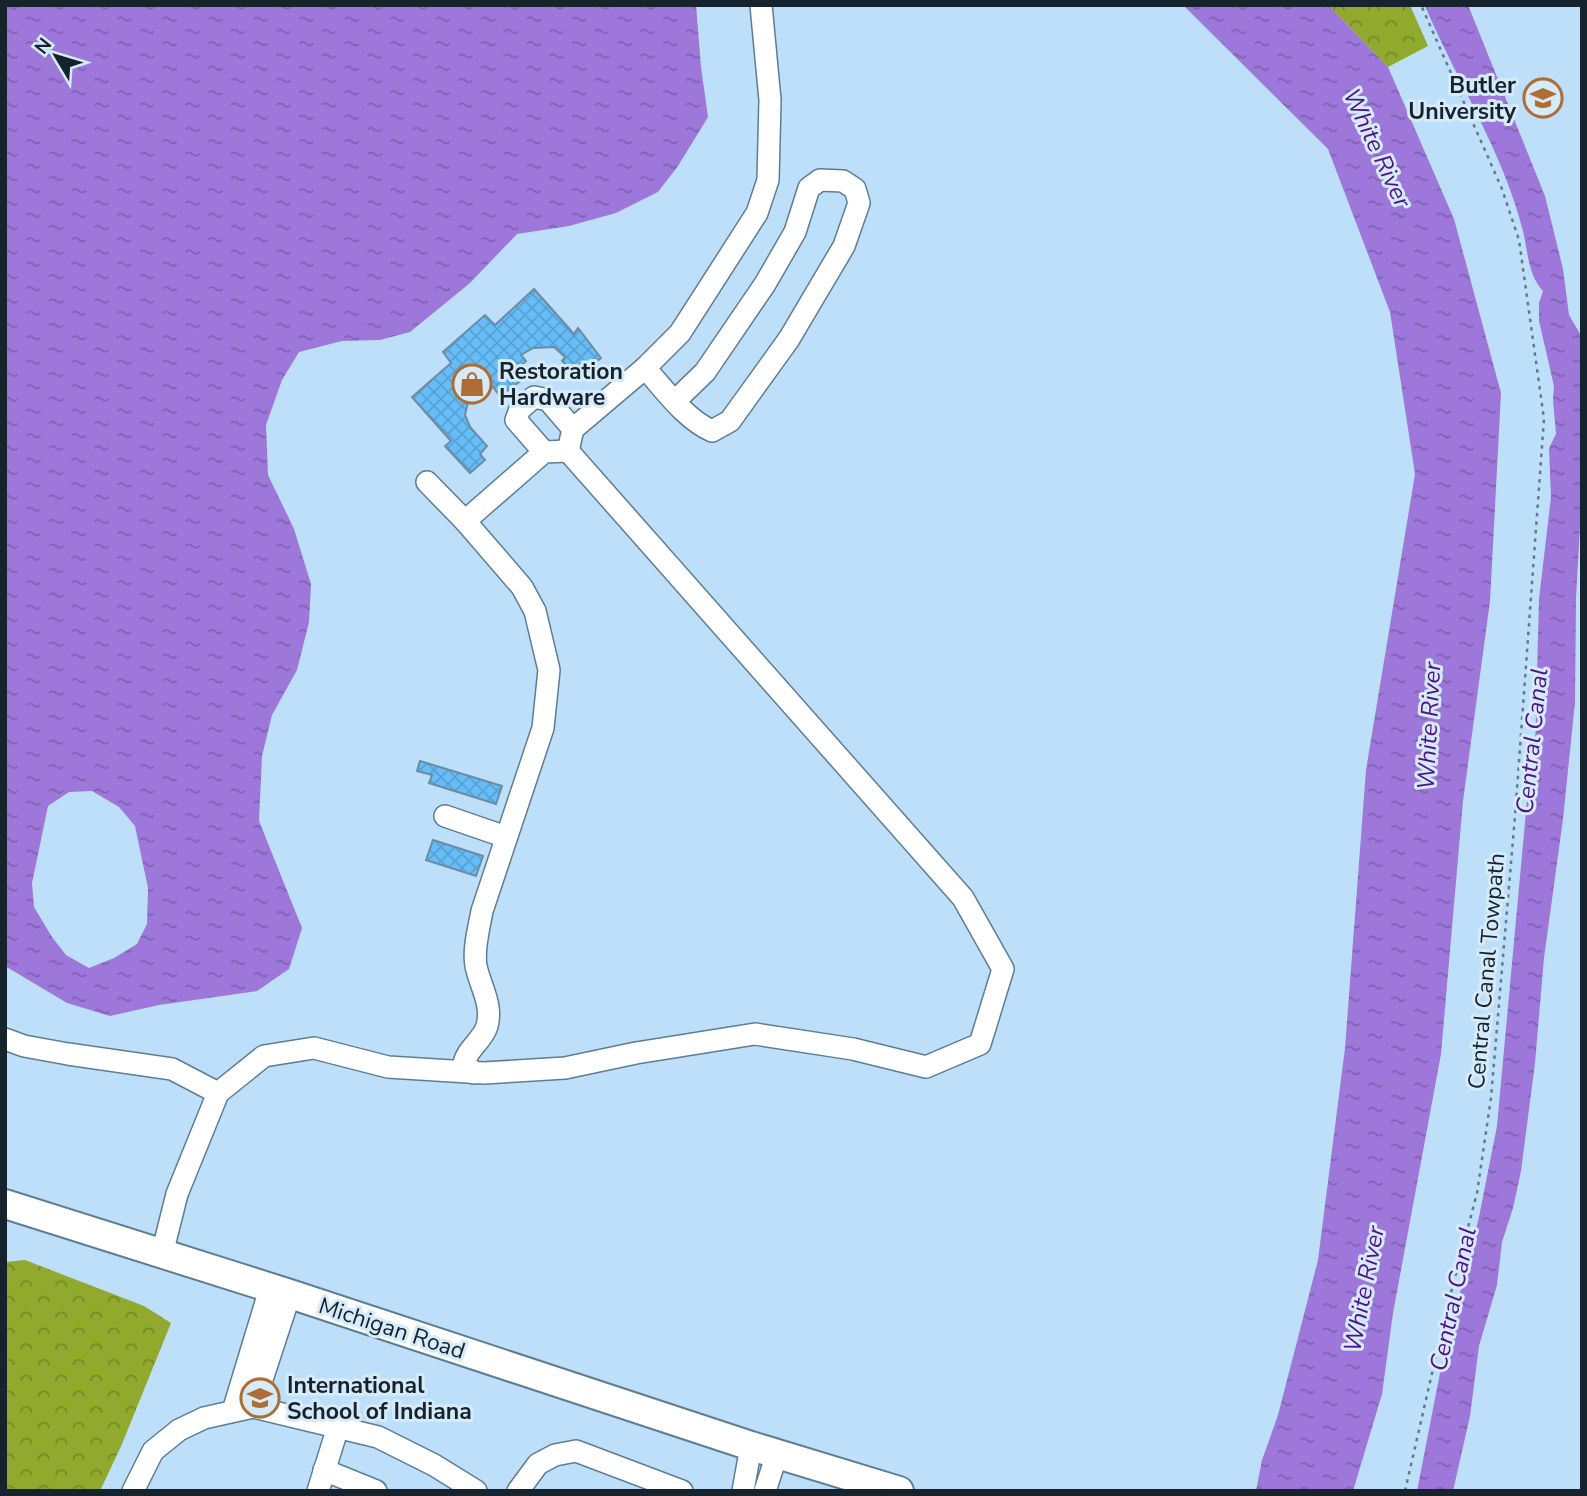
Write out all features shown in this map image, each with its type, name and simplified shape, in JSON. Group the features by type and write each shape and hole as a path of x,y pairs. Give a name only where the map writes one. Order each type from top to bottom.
{"main road":[{"name":"Michigan Road","path":"5,1204 751,1446 899,1491"}],"lane":[{"path":"568,451 573,429 645,368 680,333 757,213 768,180 770,100 761,5"},
{"path":"645,368 675,401 700,426 712,431 730,421 789,339 844,246 859,203 855,189 843,181 820,180 810,188 795,232 765,284 705,372 675,401"},
{"path":"544,452 516,420 520,408 534,397 548,400 573,429"},
{"path":"465,522 544,452 568,451"},
{"path":"162,1254 177,1194 218,1093 264,1056 314,1048 388,1066 436,1070 469,1065 565,1068 636,1053 755,1034 853,1049 926,1067 980,1044 1003,969 963,898 568,451"},
{"path":"426,482 522,587 535,611 549,670 543,728 482,911 476,966 488,1005 487,1025 469,1065"},
{"path":"445,816 506,836"},
{"path":"5,1039 24,1046 68,1054 172,1069 218,1093"},
{"path":"243,1409 280,1292"},
{"path":"133,1491 153,1451 179,1430 204,1418 243,1409 378,1437 434,1465 471,1490"},
{"path":"338,1427 321,1481 376,1491"},
{"path":"743,1491 751,1446"},
{"path":"518,1491 538,1464 555,1455 576,1451 681,1491"},
{"path":"765,1491 778,1454"}],"path":[{"name":"Central Canal Towpath","path":"1405,1491 1447,1308 1477,1193 1491,1098 1544,419 1519,240 1502,190 1421,5"}],"green space":[{"path":"1328,5 1410,5 1428,46 1388,67"},
{"path":"25,1260 144,1306 171,1323 100,1491 5,1491 5,1262"}],"water":[{"path":"5,5 696,5 708,117 678,166 658,192 616,213 569,226 517,234 470,283 410,332 380,340 342,341 299,352 282,380 266,425 268,475 294,529 311,584 309,622 297,670 272,715 262,756 259,821 302,928 289,969 257,991 159,1005 110,1016 67,1003 5,966","holes":["92,791 119,807 135,826 148,888 147,924 137,944 114,958 89,968 66,955 52,937 34,907 32,883 48,806 69,792"]},
{"name":"White River","path":"1183,5 1328,5 1388,67 1454,219 1501,393 1490,601 1463,801 1441,1054 1393,1313 1382,1394 1353,1491 1256,1491 1262,1460 1278,1415 1318,1260 1345,1048 1366,770 1415,474 1390,312 1328,149"},
{"path":"1468,5 1545,196 1563,269 1569,315 1582,337 1582,491 1576,598 1575,702 1521,1171 1502,1242 1497,1285 1479,1346 1470,1416 1453,1491 1417,1491 1440,1373 1479,1217 1497,1126 1530,768 1535,749 1539,599 1551,497 1549,448 1556,434 1554,386 1539,321 1539,303 1543,291 1531,271 1523,231 1504,173 1425,6"}],"building":[{"name":"Restoration Hardware","path":"534,289 574,334 578,328 601,358 585,370 580,364 572,371 562,361 565,357 554,347 533,348 521,355 526,361 514,372 522,380 500,396 493,387 481,396 476,393 468,402 465,415 470,427 487,446 480,454 485,460 470,473 445,446 451,441 412,397 451,363 443,352 485,315 495,325"},
{"path":"420,761 502,786 496,804 429,783 432,775 417,771"},
{"path":"433,840 483,856 476,876 426,860"}],"place":[{"name":"Butler University","path":"1543,98"},
{"name":"Restoration Hardware","path":"472,384"},
{"name":"International School of Indiana","path":"260,1398"}],"water label":[{"name":"Central Canal","path":"1532,741"},
{"name":"Central Canal","path":"1453,1299"}]}
